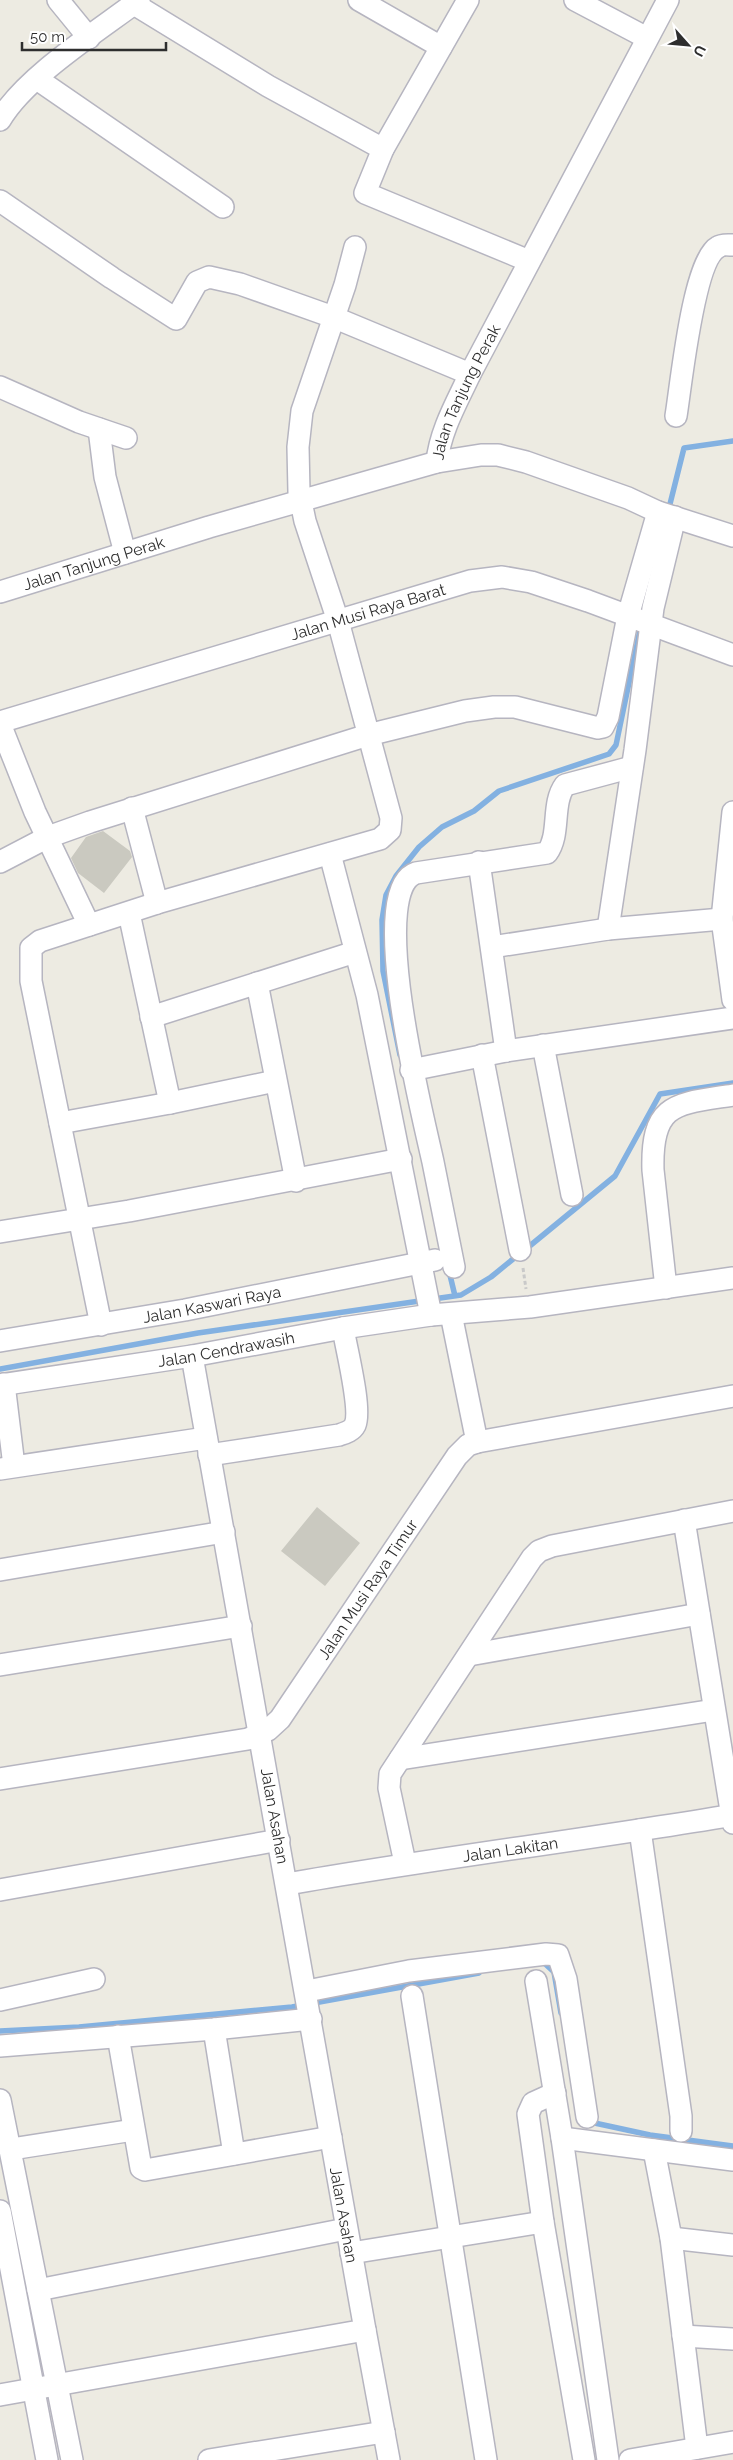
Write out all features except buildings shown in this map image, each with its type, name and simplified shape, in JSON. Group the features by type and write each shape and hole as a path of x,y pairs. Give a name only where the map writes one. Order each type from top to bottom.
{"street":[{"path":"58,0 89,38"},
{"path":"359,0 441,47"},
{"path":"468,0 383,149 365,193 529,261"},
{"path":"575,0 647,38"},
{"name":"Jalan Tanjung Perak","path":"0,592 125,553 437,462 442,436 470,374 668,0"},
{"path":"0,120 19,94 136,2 268,86 383,149"},
{"path":"37,79 223,207"},
{"path":"0,201 120,284 176,319 192,288 198,282 209,277 240,284 333,318 470,374"},
{"path":"676,416 689,328 700,278 714,250 721,245 733,246"},
{"path":"101,1325 31,980 31,948 40,941 157,903 380,839 390,830 391,818 338,621 300,502 298,447 302,411 355,247"},
{"path":"0,387 99,429 126,438"},
{"path":"99,429 105,477 125,553"},
{"path":"437,462 480,455 498,455 526,462 628,498 666,514 733,536"},
{"path":"0,862 48,837 132,808 368,734 465,711 494,707 515,708 598,728 603,727 640,621 666,514"},
{"name":"Jalan Musi Raya Barat","path":"0,723 470,581 502,577 546,587 733,655"},
{"path":"608,929 632,766 640,621"},
{"path":"0,723 20,778 89,925"},
{"path":"442,1261 401,1159 385,1000 396,952 397,911 406,880 416,873 547,853 551,844 560,794 564,785 632,766"},
{"path":"132,808 157,903"},
{"path":"733,812 729,874 722,919 733,1000"},
{"path":"330,854 355,952 385,1000 411,1070 442,1261 435,1306 477,1442"},
{"path":"479,862 506,1051"},
{"path":"129,912 170,1103"},
{"path":"492,947 608,929 722,919"},
{"path":"151,1017 355,952"},
{"path":"257,983 296,1181"},
{"path":"411,1070 482,1055 543,1045 733,1018"},
{"path":"543,1045 572,1195"},
{"path":"482,1055 520,1250"},
{"path":"60,1123 275,1081"},
{"path":"666,1288 652,1151 659,1124 664,1114 674,1106 733,1095"},
{"path":"0,1232 296,1181 401,1159"},
{"name":"Jalan Kaswari Raya","path":"0,1341 101,1325 442,1261"},
{"name":"Jalan Cendrawasih","path":"2,1384 192,1356 343,1328 435,1306 530,1307 733,1278"},
{"path":"2,1384 7,1467 208,1446 339,1435 353,1428 356,1422 356,1402 343,1328"},
{"name":"Jalan Asahan","path":"192,1356 309,2006 346,2229 389,2460"},
{"name":"Jalan Musi Raya Timur","path":"0,1779 248,1738 261,1734 280,1719 456,1456 468,1445 733,1396"},
{"path":"405,1863 388,1780 526,1566 539,1551 552,1546 733,1511"},
{"path":"684,1520 733,1818"},
{"path":"0,1570 224,1532"},
{"path":"469,1655 700,1614"},
{"path":"0,1665 241,1626"},
{"path":"400,1760 714,1710"},
{"name":"Jalan Lakitan","path":"287,1884 405,1863 733,1818"},
{"path":"640,1830 681,2116 681,2131"},
{"path":"0,1890 279,1840"},
{"path":"0,2041 0,2046 214,2029 309,2006 409,1971 546,1954 558,1955 566,1979 587,2117"},
{"path":"0,2000 94,1979"},
{"path":"536,1981 562,2138 608,2460"},
{"path":"412,1996 486,2460"},
{"path":"214,2029 234,2154"},
{"path":"118,2036 141,2168 145,2170 331,2137"},
{"path":"555,2093 533,2103 528,2114 543,2222 584,2460"},
{"path":"0,2100 72,2460"},
{"path":"11,2149 134,2130"},
{"path":"562,2138 733,2160"},
{"path":"630,2460 717,2449 683,2336 671,2238 654,2150"},
{"path":"0,2211 47,2460"},
{"path":"351,2253 543,2222"},
{"path":"38,2290 346,2229"},
{"path":"671,2238 733,2245"},
{"path":"0,2395 365,2330"},
{"path":"683,2336 733,2339"},
{"path":"209,2460 384,2432"}],"waterway":[{"path":"668,512 684,448 733,441"},
{"path":"400,1055 383,971 382,920 386,895 396,876 419,847 442,827 474,811 499,791 609,754 616,745 640,630"},
{"path":"526,1249 615,1176 660,1094 733,1083"},
{"path":"0,1369 198,1333 461,1295 491,1277 518,1255"},
{"path":"449,1271 455,1296"},
{"path":"542,1961 554,1972 561,2013"},
{"path":"0,2031 79,2027 292,2007 479,1973"},
{"path":"590,2122 650,2135 733,2146"}]}
